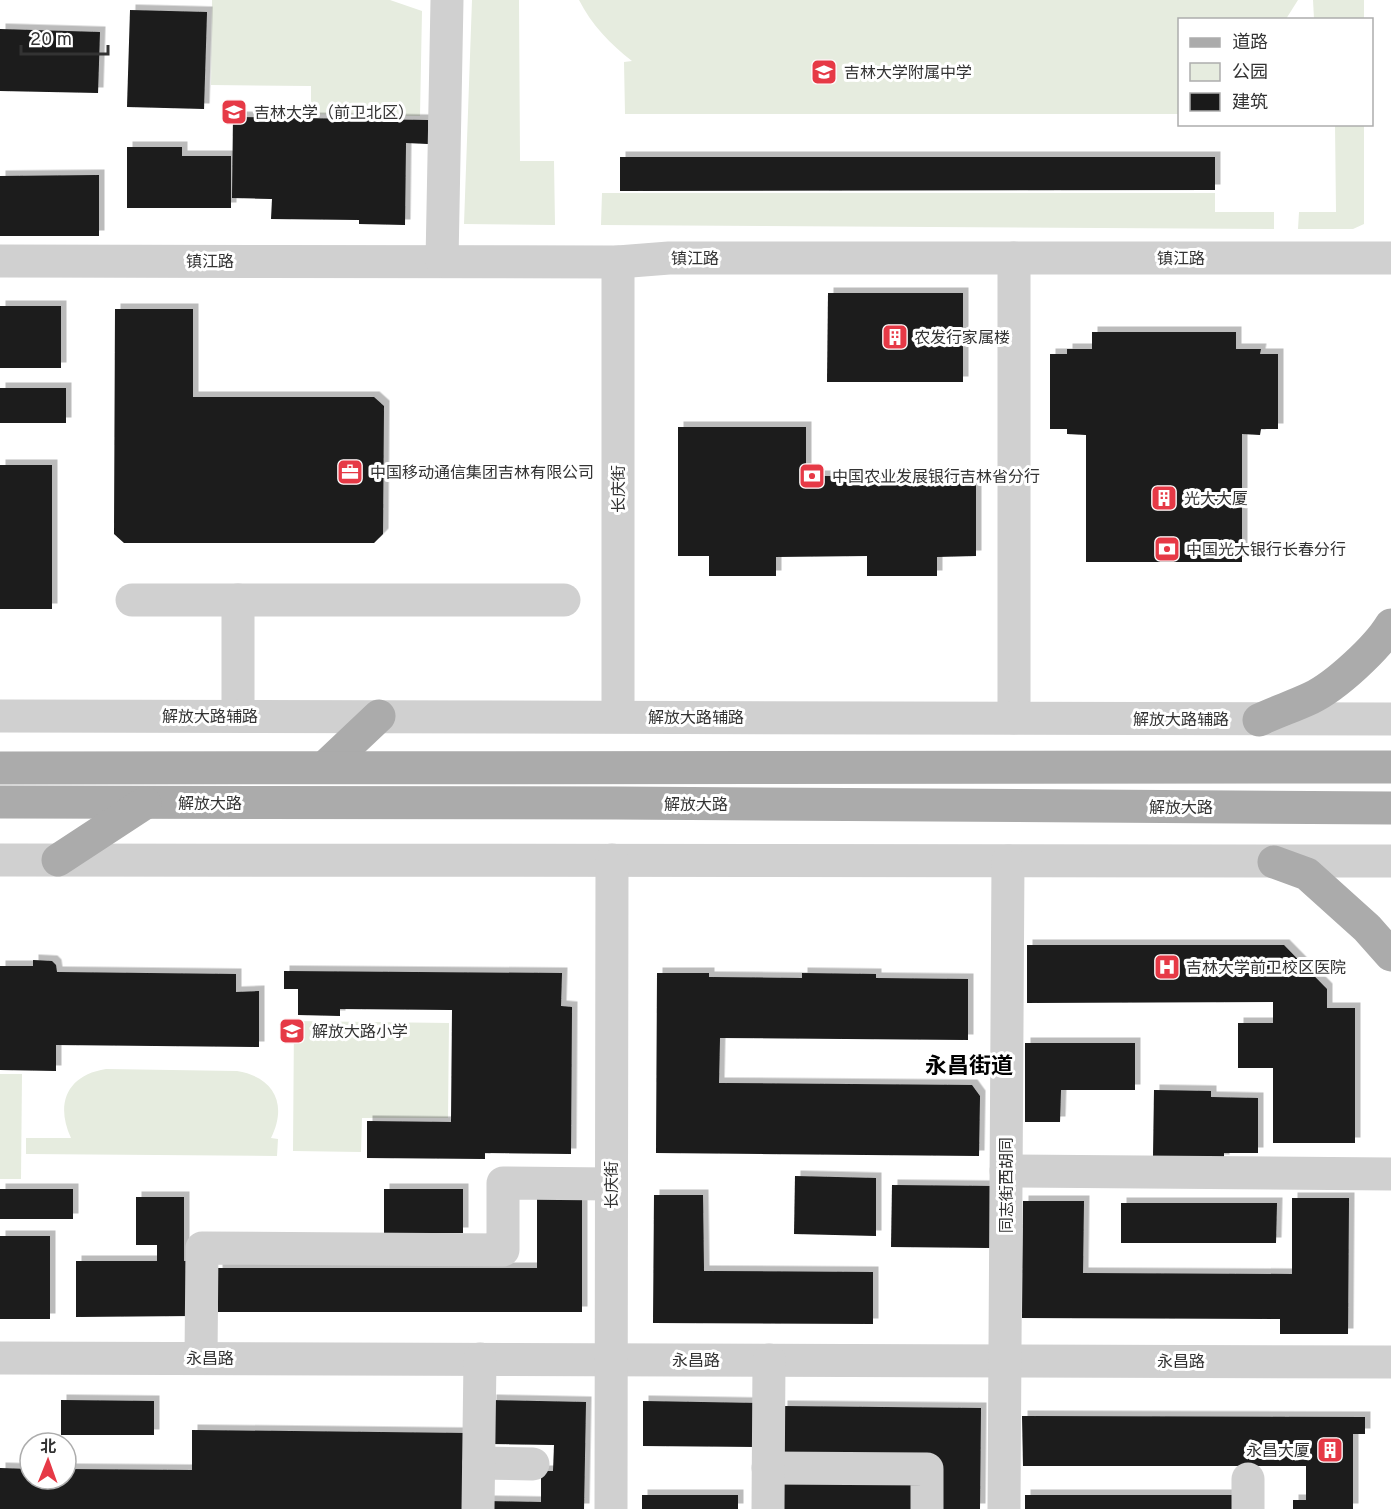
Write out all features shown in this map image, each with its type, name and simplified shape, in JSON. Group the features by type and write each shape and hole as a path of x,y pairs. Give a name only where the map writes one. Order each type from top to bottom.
{"main road":[{"path":"1259,720 1314,697 1352,669 1385,635 1391,625"},
{"path":"325,767 379,716"},
{"path":"0,768 1391,767"},
{"name":"解放大路","path":"0,802 1391,808"},
{"path":"58,860 145,802"},
{"path":"1274,862 1307,874 1359,920 1391,955"}],"street":[{"path":"442,261 443,2"},
{"name":"镇江路","path":"0,261 618,262 669,258 1391,258"},
{"path":"1014,258 1014,718"},
{"name":"长庆街","path":"618,262 618,716"},
{"path":"132,600 564,600"},
{"path":"238,600 238,716"},
{"name":"解放大路辅路","path":"0,716 1391,719"},
{"path":"0,860 1391,861"},
{"name":"长庆街","path":"611,1509 612,860"},
{"name":"同志街西胡同","path":"1004,1509 1008,861"},
{"path":"1006,1171 1391,1174"},
{"path":"201,1358 202,1248 503,1250 503,1183 611,1184"},
{"name":"永昌路","path":"0,1358 1391,1362"},
{"path":"478,1509 480,1359"},
{"path":"768,1509 769,1360"},
{"path":"479,1463 533,1464"},
{"path":"768,1468 927,1469 927,1509"}],"green space":[{"path":"212,0 390,0 422,11 420,116 311,114 311,86 211,85"},
{"path":"472,0 519,0 520,161 554,161 555,225 464,224"},
{"path":"579,0 1298,0 1287,18 1178,18 1178,114 625,114 624,62 632,61 602,34"},
{"path":"1313,0 1364,0 1364,18 1314,18"},
{"path":"1335,126 1364,126 1364,224 1353,229 1298,229 1299,212 1336,212"},
{"path":"602,193 1215,193 1215,212 1274,212 1274,229 601,225"},
{"path":"294,1021 449,1023 448,1118 362,1118 361,1152 293,1151"},
{"path":"106,1069 237,1071 260,1079 274,1094 277,1103 276,1126 271,1138 278,1139 277,1156 26,1154 26,1138 71,1138 64,1114 68,1093 82,1078"},
{"path":"0,1074 22,1074 21,1179 0,1179"}],"building":[{"path":"130,10 207,12 204,109 127,107"},
{"path":"0,29 100,32 98,93 0,91"},
{"path":"233,117 428,120 428,144 406,143 405,225 359,224 359,220 271,219 272,199 232,198"},
{"path":"127,147 182,147 182,156 231,156 231,208 127,208"},
{"path":"620,157 1215,157 1215,190 620,191"},
{"path":"99,175 99,236 0,236 0,176"},
{"name":"农发行家属楼","path":"828,293 963,293 963,382 827,382"},
{"path":"0,306 61,306 61,368 0,368"},
{"path":"115,309 193,309 193,397 374,397 384,406 383,534 374,543 124,543 114,534"},
{"name":"光大大厦","path":"1092,332 1236,332 1236,349 1261,349 1260,354 1278,354 1278,429 1261,429 1260,435 1242,434 1242,562 1086,562 1086,435 1067,434 1067,429 1050,429 1050,354 1067,354 1067,349 1092,349"},
{"path":"0,388 66,388 66,423 0,423"},
{"path":"678,427 806,427 806,476 976,476 976,556 937,557 937,576 867,576 867,556 776,557 776,576 709,576 709,556 678,556"},
{"path":"0,465 52,465 52,609 0,609"},
{"path":"1027,945 1284,945 1327,989 1327,1008 1355,1008 1355,1143 1273,1143 1273,1068 1238,1068 1238,1023 1273,1023 1273,1002 1027,1003"},
{"path":"33,960 52,961 56,965 57,972 236,974 236,992 259,991 259,1047 56,1045 56,1071 0,1070 0,966 33,966"},
{"path":"284,971 562,973 561,1006 572,1007 571,1154 485,1153 485,1159 367,1158 367,1121 451,1122 452,1010 340,1009 340,1016 298,1015 298,989 284,989"},
{"path":"657,973 709,973 709,977 802,978 802,973 876,974 876,978 968,979 968,1040 720,1038 719,1083 972,1085 980,1096 979,1156 656,1153"},
{"path":"1025,1043 1135,1043 1135,1090 1061,1090 1060,1122 1025,1122"},
{"path":"1154,1090 1211,1091 1211,1097 1258,1098 1258,1153 1224,1153 1224,1160 1153,1156"},
{"path":"795,1176 876,1178 876,1236 794,1234"},
{"path":"892,1185 992,1186 990,1248 891,1247"},
{"path":"0,1189 73,1189 73,1219 0,1219"},
{"path":"384,1189 463,1189 463,1233 384,1233"},
{"path":"654,1195 703,1195 704,1271 873,1272 873,1324 653,1323"},
{"path":"537,1196 582,1196 582,1312 218,1312 217,1268 537,1268"},
{"path":"136,1197 184,1197 184,1261 192,1261 192,1316 76,1317 76,1261 157,1261 157,1245 136,1245"},
{"path":"1292,1198 1349,1198 1348,1334 1280,1334 1280,1319 1022,1318 1023,1201 1084,1201 1083,1273 1292,1274"},
{"path":"1121,1203 1277,1203 1276,1243 1121,1243"},
{"path":"0,1236 50,1236 50,1319 0,1319"},
{"path":"61,1400 154,1401 154,1435 78,1435 78,1431 61,1431"},
{"path":"491,1400 586,1402 584,1509 486,1509 486,1501 541,1502 541,1471 553,1471 554,1445 490,1444"},
{"path":"643,1401 758,1403 757,1447 643,1446"},
{"path":"782,1406 981,1408 980,1509 935,1509 935,1456 781,1455"},
{"path":"1022,1416 1365,1417 1365,1434 1353,1434 1353,1509 1293,1509 1293,1500 1306,1500 1306,1466 1023,1466"},
{"path":"192,1430 466,1433 465,1509 0,1509 0,1468 18,1469 18,1491 78,1491 78,1469 192,1470"},
{"path":"783,1480 920,1481 920,1509 783,1509"},
{"path":"642,1495 738,1495 738,1509 642,1509"},
{"path":"1025,1495 1236,1495 1236,1509 1025,1509"}],"place":[{"name":"吉林大学附属中学","path":"824,72"},
{"name":"吉林大学（前卫北区）","path":"234,112"},
{"name":"农发行家属楼","path":"895,337"},
{"name":"中国移动通信集团吉林有限公司","path":"350,472"},
{"name":"中国农业发展银行吉林省分行","path":"812,476"},
{"name":"光大大厦","path":"1164,498"},
{"name":"中国光大银行长春分行","path":"1167,549"},
{"name":"吉林大学前卫校区医院","path":"1167,967"},
{"name":"解放大路小学","path":"292,1031"},
{"name":"永昌大厦","path":"1330,1450"}],"district":[{"name":"永昌街道","path":"969,1065"}]}
